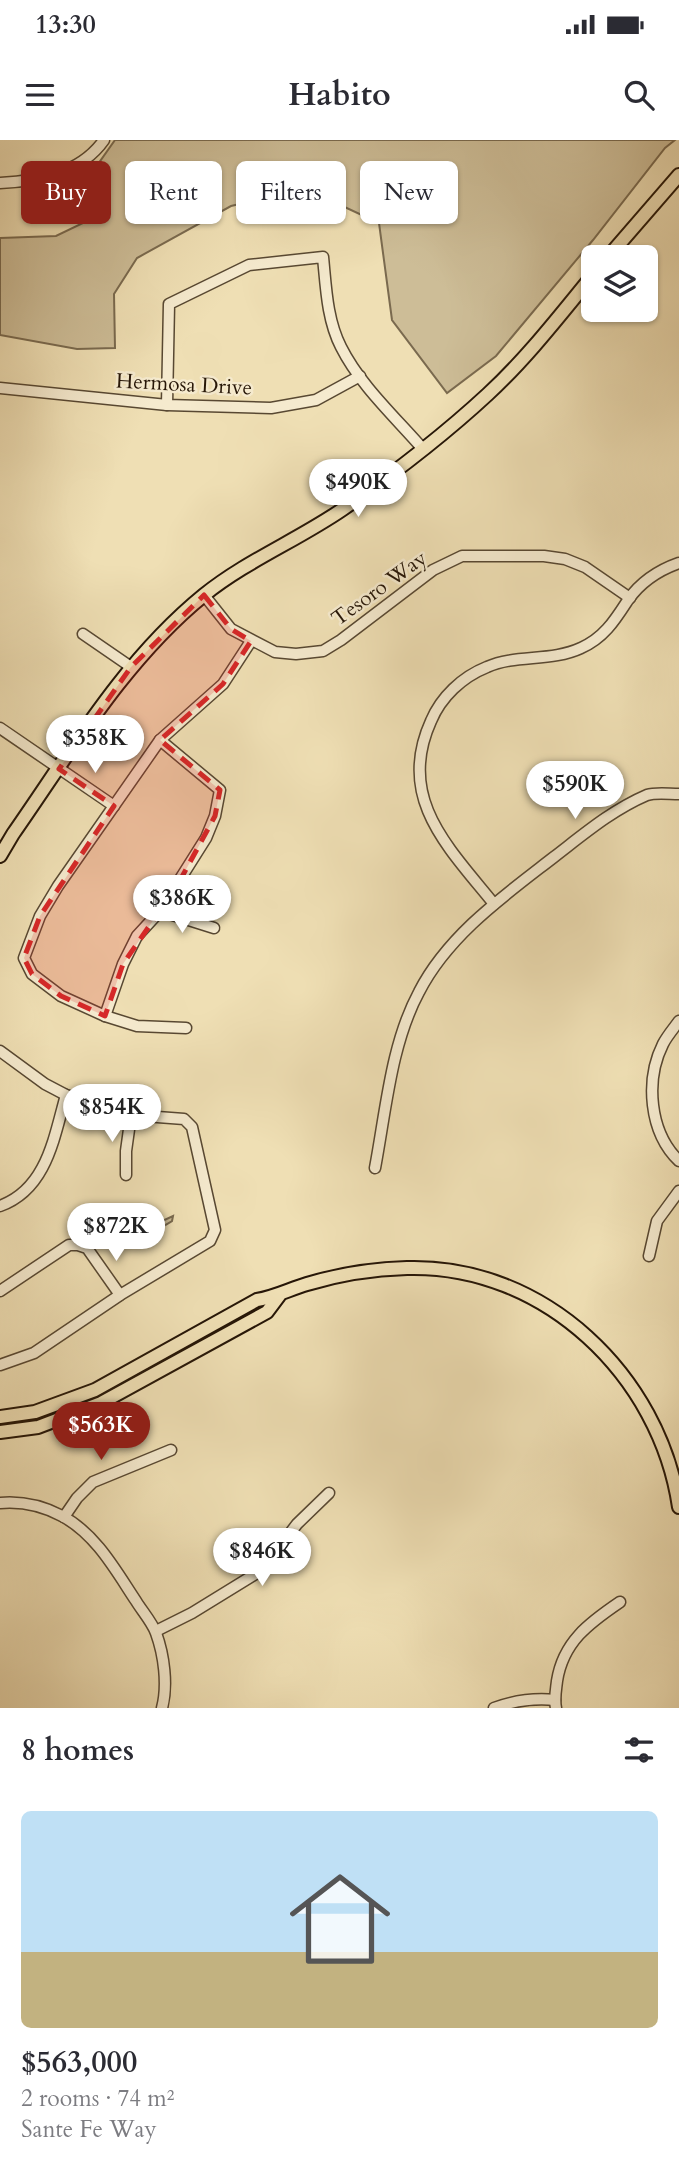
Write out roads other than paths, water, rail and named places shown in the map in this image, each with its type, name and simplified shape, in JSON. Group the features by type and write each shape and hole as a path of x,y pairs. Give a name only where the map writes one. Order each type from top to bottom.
{"main road":[{"path":"618,245 679,175"},
{"path":"0,856 131,667 166,629 204,595 240,569 345,508 422,448 488,394 535,345 581,289"},
{"path":"0,1417 35,1412 94,1390 257,1300 279,1296 304,1284 370,1270 444,1270 477,1277 531,1298 559,1314 609,1356 656,1427 668,1457 679,1507"},
{"path":"0,1432 38,1427 101,1403 267,1312 279,1296"}],"street":[{"path":"0,183 37,181 76,166 104,140"},
{"path":"167,405 169,304 249,265 323,257 333,326 341,347 360,376 422,448"},
{"name":"Hermosa Drive","path":"0,388 167,405 271,408 316,400 360,376"},
{"name":"Tesoro Way","path":"204,595 231,629 275,652 296,654 323,651 433,570 462,556 544,556 565,559 585,568 630,598"},
{"path":"494,904 436,829 422,799 418,766 428,727 448,694 466,677 503,662 550,657 581,648 605,632 617,620 630,598 651,577 679,563"},
{"path":"83,634 131,667"},
{"path":"186,1028 137,1026 105,1016 61,996 32,974 24,958 40,916 160,740 223,684 251,641"},
{"path":"0,728 114,806"},
{"path":"105,1016 123,964 137,936 160,911 206,838 215,816 220,790 160,740"},
{"path":"375,1168 395,1061 419,992 442,956 494,904 606,817 650,794 679,794"},
{"path":"160,911 214,928"},
{"path":"679,1021 663,1044 655,1071 652,1106 659,1131 679,1161"},
{"path":"0,1051 45,1084 66,1095 131,1115 184,1119 192,1128 215,1230 210,1241 120,1295 34,1353 0,1365"},
{"path":"0,1206 9,1203 29,1188 40,1176 66,1095"},
{"path":"126,1175 131,1115"},
{"path":"649,1256 657,1221 679,1191"},
{"path":"0,1290 69,1245 78,1245 87,1248 120,1295"},
{"path":"64,1517 77,1498 93,1482 171,1450"},
{"path":"156,1631 192,1613 262,1570 297,1524 329,1493"},
{"path":"0,1503 23,1503 64,1517 92,1539 156,1631 164,1667 162,1708"},
{"path":"494,1708 506,1703 555,1704 565,1651 579,1633 620,1602"}]}
